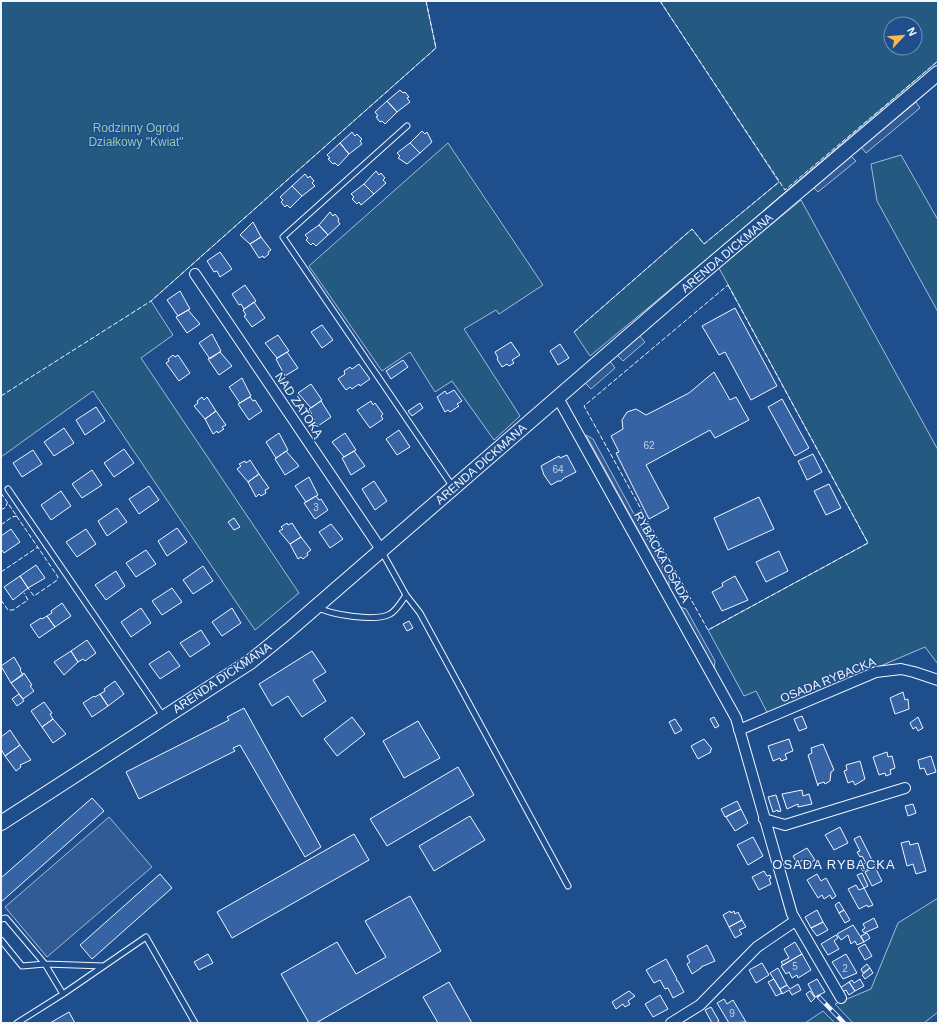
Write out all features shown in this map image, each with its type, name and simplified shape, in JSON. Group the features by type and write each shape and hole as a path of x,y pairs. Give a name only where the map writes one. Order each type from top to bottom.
{"street":[{"name":"ARENDA DICKMANA","path":"1,824 250,662 382,551 683,289 938,73"},
{"name":"NAD ZATOKĄ","path":"195,274 382,551"},
{"name":"RYBACKA OSADA","path":"558,398 736,718 795,922 841,998"},
{"name":"OSADA RYBACKA","path":"739,730 876,672 901,670 914,672 938,680"},
{"path":"764,819 785,825 905,788"},
{"path":"671,1023 700,1005 757,947 795,922"}],"lane":[{"path":"407,126 283,237 454,488"},
{"path":"8,489 165,717"},
{"path":"382,551 406,596 420,613 568,886"},
{"path":"317,606 326,612 377,618 391,614 406,596"},
{"path":"1,919 6,918 45,964 63,994"},
{"path":"17,1023 63,994 146,937 195,1023"},
{"path":"1,940 22,966 45,964 104,966"}],"green space":[{"name":"Rodzinny Ogród Działkowy \"Kwiat\"","path":"1,1 426,1 436,48 151,301 173,335 141,358 299,593 255,630 93,391 1,457"},
{"path":"660,1 938,1 938,61 713,254 590,356 574,332 692,229 704,244 779,182"},
{"path":"448,143 543,285 499,314 496,310 464,329 520,416 494,440 452,381 435,392 410,352 382,371 309,266"},
{"path":"901,155 938,220 938,312 877,201 871,164"},
{"path":"801,200 938,450 938,664 925,647 768,714 756,691 744,696 708,630 868,543 719,268"},
{"path":"938,898 938,1012 924,1023 853,1023 835,1004 871,989 898,923"},
{"path":"823,1011 835,1023 805,1023"}],"shaded area":[{"path":"916,102 920,108 866,153 861,147"},
{"path":"851,156 856,161 818,192 814,188"},
{"path":"638,334 645,342 623,361 616,354"},
{"path":"609,360 615,368 591,389 584,382"},
{"path":"586,435 593,439 669,578 669,586"},
{"path":"680,607 686,609 715,661 714,669"},
{"path":"109,817 152,867 47,957 5,907"}],"building":[{"path":"400,90 403,93 405,92 409,97 407,98 410,102 397,112 387,101"},
{"path":"387,101 397,112 385,124 382,121 380,122 376,117 378,116 375,112"},
{"path":"422,131 425,134 427,132 432,142 420,153 410,143"},
{"path":"352,132 355,136 357,134 362,139 360,141 362,144 349,154 340,143"},
{"path":"340,143 349,154 338,166 335,163 333,164 328,159 330,158 327,155"},
{"path":"410,143 420,153 407,164 398,158 400,156 397,153"},
{"path":"376,171 379,175 381,173 385,178 383,180 386,183 374,194 364,184"},
{"path":"305,174 308,178 310,176 314,181 312,183 315,186 302,196 292,186"},
{"path":"364,184 374,194 361,205 359,202 357,204 352,199 354,197 351,194"},
{"path":"292,186 302,196 290,208 287,205 285,207 281,202 283,200 280,197"},
{"path":"330,212 333,216 335,214 339,219 338,221 340,224 328,235 319,225"},
{"path":"253,222 261,237 250,244 240,235"},
{"path":"319,225 328,235 316,246 313,243 311,245 306,240 308,238 305,235"},
{"path":"261,237 271,250 264,258 263,256 259,258 250,244"},
{"path":"220,252 232,269 220,277 217,271 214,272 207,261"},
{"path":"245,285 256,301 244,309 241,304 239,305 232,294"},
{"path":"180,291 190,309 178,316 167,300"},
{"path":"254,302 265,318 252,327 244,316 246,315 243,310"},
{"path":"735,308 777,386 751,400 725,352 719,355 702,326"},
{"path":"188,310 200,324 187,333 176,317"},
{"path":"322,325 333,340 322,348 311,332"},
{"path":"212,334 221,351 210,359 199,343"},
{"path":"278,335 289,351 277,358 265,343"},
{"path":"511,342 520,355 512,360 514,363 509,366 507,364 502,367 495,352"},
{"path":"560,344 569,358 558,365 550,351"},
{"path":"220,352 232,366 219,375 208,359"},
{"path":"287,352 298,368 285,376 276,359"},
{"path":"173,355 175,357 178,355 190,373 179,381 166,363"},
{"path":"403,360 408,367 391,379 386,371"},
{"path":"359,364 370,379 360,386 359,384 352,389 350,387 346,390 338,379 345,374 344,371 350,367 352,369"},
{"path":"714,372 730,400 736,397 749,420 715,438 710,430 646,465 669,508 649,519 616,453 619,452 611,436 623,429 622,420 627,412 636,409 646,415 689,393"},
{"path":"242,378 251,396 240,403 229,387"},
{"path":"311,384 322,400 311,408 298,393"},
{"path":"454,390 462,401 457,404 459,406 450,412 448,410 445,412 437,397 445,391 447,394"},
{"path":"202,397 204,400 207,397 216,411 205,419 194,406"},
{"path":"250,397 253,401 255,400 262,411 249,420 238,404"},
{"path":"782,399 809,448 795,456 768,407"},
{"path":"321,401 331,417 318,426 309,409"},
{"path":"371,401 373,405 375,403 383,414 381,416 383,419 370,428 357,410"},
{"path":"420,403 423,408 412,416 408,411"},
{"path":"96,407 105,421 85,435 76,420"},
{"path":"216,411 226,425 222,427 224,429 213,434 205,419"},
{"path":"64,428 74,443 54,456 44,442"},
{"path":"399,430 410,447 397,455 386,439"},
{"path":"279,433 288,450 276,458 266,442"},
{"path":"345,433 356,450 344,457 332,442"},
{"path":"124,449 134,463 114,477 104,463"},
{"path":"33,450 42,464 22,477 13,463"},
{"path":"286,451 299,466 285,475 275,459"},
{"path":"354,451 365,466 351,475 342,458"},
{"path":"813,454 822,472 807,480 798,461"},
{"path":"567,455 576,472 551,485 544,475 541,466 559,456 560,458"},
{"path":"250,460 259,474 248,482 237,469 241,466 239,464 245,461 246,463"},
{"path":"92,470 102,485 82,498 72,484"},
{"path":"259,474 269,488 265,490 266,493 261,496 259,494 256,497 248,482"},
{"path":"309,477 318,495 306,502 295,486"},
{"path":"374,481 387,501 375,510 362,489"},
{"path":"829,484 841,508 826,515 814,491"},
{"path":"149,486 159,500 139,514 129,499"},
{"path":"61,491 71,506 51,520 41,505"},
{"path":"316,496 319,500 321,499 328,510 315,519 304,503"},
{"path":"759,497 774,529 728,550 714,518"},
{"path":"117,508 127,522 107,536 98,521"},
{"path":"234,518 240,527 234,530 228,522"},
{"path":"287,523 288,525 292,523 301,537 290,544 279,531 283,529 281,527"},
{"path":"331,524 343,539 330,548 319,532"},
{"path":"177,528 187,542 167,556 158,541"},
{"path":"11,529 20,542 4,553 1,549 1,536"},
{"path":"86,529 96,544 77,557 66,542"},
{"path":"301,537 311,550 303,559 301,557 298,559 290,544"},
{"path":"146,550 156,564 136,577 126,563"},
{"path":"779,551 788,571 766,582 756,562"},
{"path":"36,565 45,578 28,588 20,576"},
{"path":"203,566 213,581 193,594 183,580"},
{"path":"116,571 125,586 106,600 95,585"},
{"path":"20,576 28,588 13,600 4,587"},
{"path":"735,576 748,600 722,611 712,592 723,586 722,583"},
{"path":"172,588 182,602 162,615 152,601"},
{"path":"62,603 71,616 55,627 47,616"},
{"path":"141,608 151,623 131,637 121,622"},
{"path":"232,608 241,623 222,636 212,622"},
{"path":"47,616 55,627 39,638 30,625"},
{"path":"409,621 413,628 407,631 403,624"},
{"path":"201,630 210,644 190,657 180,643"},
{"path":"87,640 96,653 85,661 83,659 78,662 71,651"},
{"path":"71,651 78,662 64,675 54,662"},
{"path":"169,651 180,666 160,679 149,664"},
{"path":"312,651 326,672 313,680 326,701 302,717 288,696 272,706 259,684"},
{"path":"14,657 23,675 11,683 1,666"},
{"path":"24,673 34,691 23,699 11,683"},
{"path":"115,681 124,694 108,706 100,694"},
{"path":"903,692 905,700 908,699 909,709 895,714 890,698"},
{"path":"19,694 24,701 17,706 12,699"},
{"path":"100,694 108,706 92,717 83,703"},
{"path":"44,702 52,713 50,714 53,719 42,727 31,711"},
{"path":"244,708 321,847 305,857 240,745 233,748 235,751 139,799 126,772 229,720 227,717"},
{"path":"802,716 807,728 799,731 794,719"},
{"path":"352,717 365,734 337,756 324,739"},
{"path":"714,717 719,726 715,728 710,719"},
{"path":"918,717 923,728 918,731 916,727 913,729 910,723"},
{"path":"53,719 66,734 53,743 42,727"},
{"path":"675,719 682,730 675,734 669,722"},
{"path":"418,721 440,758 404,778 383,741"},
{"path":"10,730 20,745 5,756 1,749 1,737"},
{"path":"704,739 712,749 710,750 711,752 698,759 691,746"},
{"path":"789,739 793,751 785,754 787,759 781,761 780,758 773,761 768,746"},
{"path":"823,744 834,770 831,772 830,781 825,784 824,782 818,784 818,786 808,755 812,753 811,748"},
{"path":"20,745 31,760 20,765 21,767 16,771 5,756"},
{"path":"887,752 888,757 892,756 895,768 890,770 891,774 886,776 885,773 879,775 873,757"},
{"path":"931,756 936,772 927,775 924,768 920,769 918,760"},
{"path":"860,761 865,779 855,785 853,781 848,783 844,771 847,770 846,765"},
{"path":"458,767 474,795 387,846 370,819"},
{"path":"802,790 803,796 809,794 812,804 798,807 798,804 787,809 782,794"},
{"path":"776,795 781,811 778,812 778,810 773,812 768,797"},
{"path":"92,798 104,811 1,902 1,878"},
{"path":"737,801 741,809 725,817 721,809"},
{"path":"913,804 916,813 908,816 905,806"},
{"path":"741,809 748,823 735,831 726,817"},
{"path":"470,816 485,840 434,871 419,846"},
{"path":"840,827 848,843 834,850 825,835"},
{"path":"354,834 369,860 232,938 217,912"},
{"path":"860,836 875,866 863,871 860,866 866,863 862,856 860,857 857,852 860,851 854,839"},
{"path":"753,837 763,856 748,865 737,845"},
{"path":"909,841 910,845 918,843 926,871 916,874 913,864 907,866 901,843"},
{"path":"807,848 815,860 806,865 803,860 797,863 793,856"},
{"path":"875,867 882,881 872,886 865,872"},
{"path":"764,871 767,876 770,875 771,878 769,879 771,884 759,890 752,877"},
{"path":"862,873 868,886 864,888 857,875"},
{"path":"160,874 172,888 92,959 80,945"},
{"path":"817,874 821,881 826,878 836,896 832,899 830,895 824,899 822,895 818,898 807,880"},
{"path":"856,885 859,890 864,888 873,905 868,907 867,905 859,909 848,889"},
{"path":"410,896 441,951 316,1023 309,1023 281,974 337,942 356,974 386,957 365,921"},
{"path":"839,902 844,910 839,913 835,905"},
{"path":"817,910 823,922 811,928 805,917"},
{"path":"844,910 850,920 845,923 839,913"},
{"path":"730,911 731,913 734,911 735,914 738,912 742,920 729,927 723,915"},
{"path":"874,918 878,927 864,933 862,930 865,928 863,924"},
{"path":"742,920 746,927 739,930 742,934 735,938 729,927"},
{"path":"823,922 828,930 817,936 811,928"},
{"path":"853,925 864,942 857,945 855,941 851,944 848,935 841,940 837,934"},
{"path":"867,933 870,938 864,942 861,936"},
{"path":"836,935 838,938 834,941 839,949 828,955 821,944"},
{"path":"795,942 802,954 783,965 781,962 789,958 784,949"},
{"path":"865,944 872,956 865,960 858,948"},
{"path":"707,945 715,961 701,967 692,974 687,964 690,962 687,956"},
{"path":"208,954 213,963 199,970 194,962"},
{"path":"802,954 811,970 798,978 797,975 792,978 789,972 786,974 781,966"},
{"path":"846,954 857,973 843,979 832,962"},
{"path":"666,959 677,979 676,980 684,992 673,998 668,988 665,989 660,980 654,983 646,970"},
{"path":"762,963 769,975 756,983 749,970"},
{"path":"867,964 870,968 863,973 861,969"},
{"path":"778,968 787,985 780,989 770,973"},
{"path":"870,968 873,973 865,979 862,975"},
{"path":"774,979 782,993 776,996 768,982"},
{"path":"817,979 825,992 815,997 808,984"},
{"path":"860,979 864,986 855,991 849,982 852,980 854,983"},
{"path":"449,982 472,1023 438,1023 423,997"},
{"path":"849,982 855,991 849,995 846,990 843,992 840,988"},
{"path":"798,984 801,990 792,995 789,990 782,994 780,989 787,985 790,989"},
{"path":"629,991 635,996 628,1001 630,1004 625,1007 623,1004 616,1009 612,1002"},
{"path":"810,991 815,998 811,1002 806,994"},
{"path":"660,995 668,1009 653,1017 645,1004"},
{"path":"724,999 727,1004 733,1000 746,1022 729,1023 717,1003"},
{"path":"711,1007 719,1021 716,1023 712,1023 705,1010"},
{"path":"69,1012 75,1023 50,1023"}],"railway":[{"path":"819,997 844,1023"}],"fence":[{"path":"1,396 151,301 436,48 426,1"},
{"path":"660,1 785,190 938,61"},
{"path":"574,332 692,229 704,244 779,182"},
{"path":"728,285 868,543 708,630 584,406 728,285"},
{"path":"1,493 58,577 56,581 34,596 28,588"},
{"path":"1,510 6,507 7,503"},
{"path":"1,525 12,517 17,516"},
{"path":"1,572 38,547"},
{"path":"1,600 8,610 13,610 28,600 24,593"}],"district":[{"name":"OSADA RYBACKA","path":"834,864"}]}
